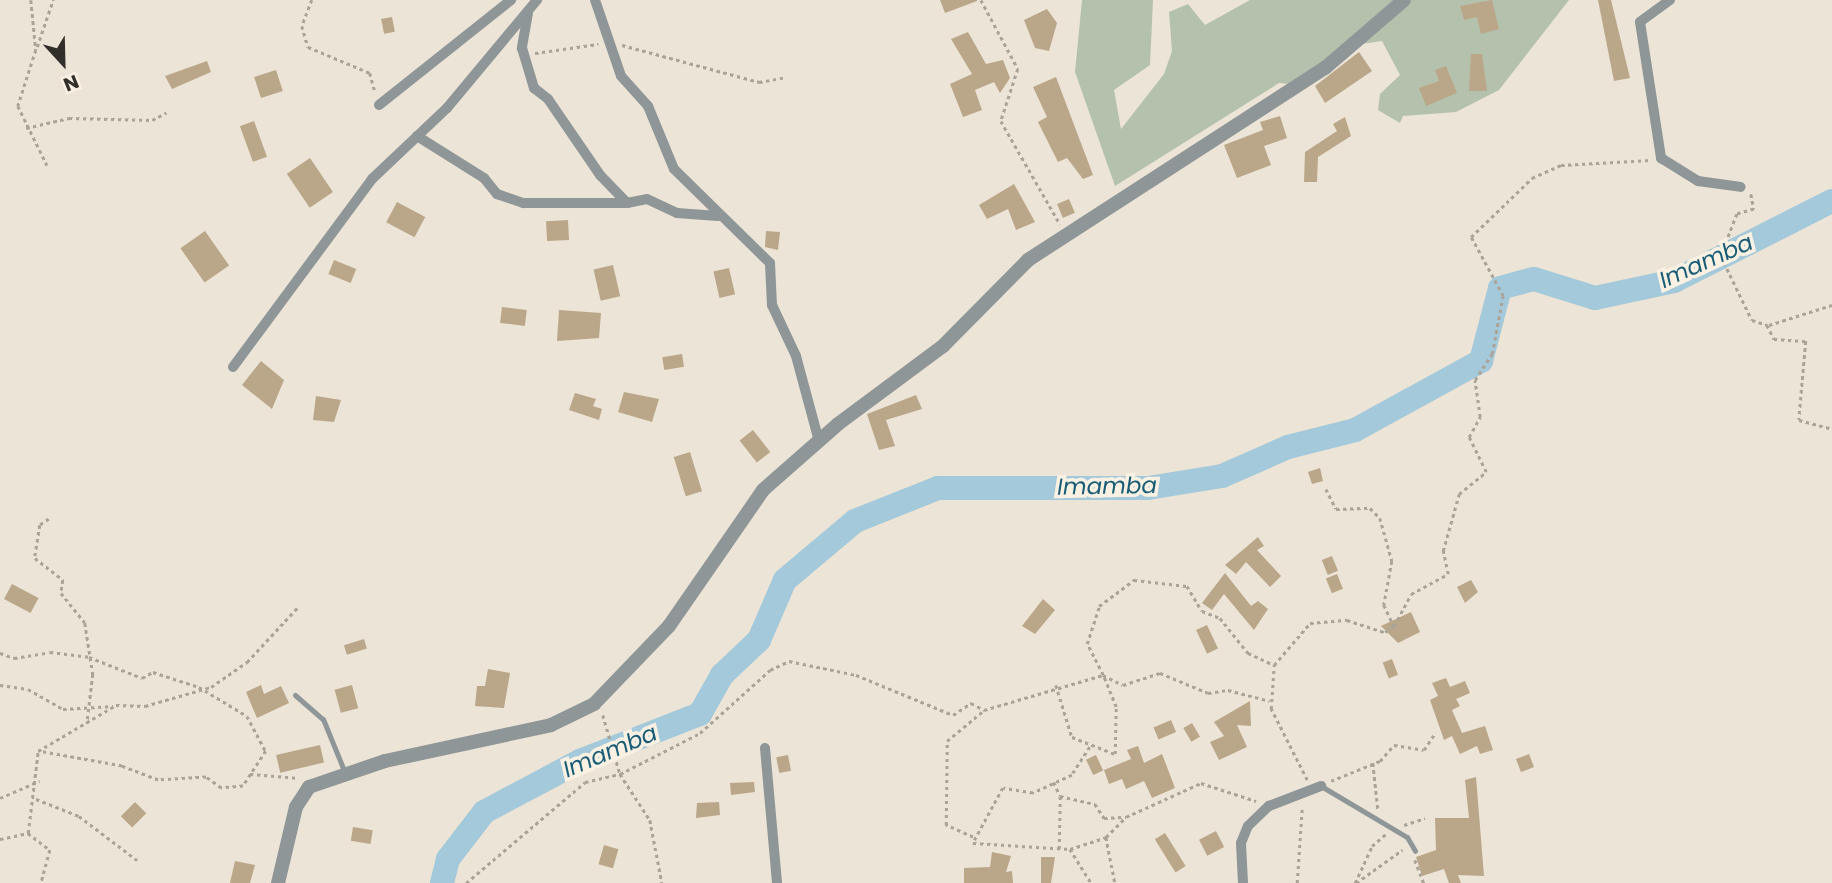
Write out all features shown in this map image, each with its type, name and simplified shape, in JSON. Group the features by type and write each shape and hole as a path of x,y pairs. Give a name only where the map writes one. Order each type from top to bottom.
{"street":[{"path":"379,105 511,0"},
{"path":"233,367 372,179 417,136 537,0"},
{"path":"596,0 608,45 621,76 648,106 674,169 718,216 771,263 772,305 796,356 819,441"},
{"path":"278,883 296,807 309,786 345,772 551,725 594,704 669,626 763,490 819,441 943,346 1028,260 1065,233 1325,68 1404,0"},
{"path":"1670,0 1640,22 1661,158 1698,181 1741,187"},
{"path":"528,10 523,55 534,88 626,203"},
{"path":"417,136 484,178 497,194 523,203 626,203 647,199 677,213 718,216"},
{"path":"765,748 777,883"},
{"path":"1243,883 1241,843 1269,806 1312,789"}],"lane":[{"path":"295,695 323,719 345,772"},
{"path":"1312,789 1382,825 1410,844 1415,851"}],"path":[{"path":"31,0 36,50"},
{"path":"47,165 26,128 18,106 53,0"},
{"path":"312,0 302,26 308,47 370,73 379,105"},
{"path":"981,0 1018,69 1000,121 1065,233"},
{"path":"523,55 608,45 641,45 674,61 759,82 787,78"},
{"path":"26,128 69,118 152,120 166,113"},
{"path":"1297,883 1312,789 1271,702 1274,665 1310,623 1347,621 1385,632 1394,626 1411,594 1448,574 1443,551 1459,494 1486,472 1469,437 1479,417 1475,380 1492,354 1503,296 1471,237 1532,178 1561,165 1661,158"},
{"path":"1741,187 1751,190 1754,208 1737,214 1721,256 1752,320 1767,325 1832,305"},
{"path":"1767,325 1774,339 1806,341 1799,420 1832,429"},
{"path":"1326,489 1336,509 1370,508 1380,518 1392,561 1384,606 1394,626"},
{"path":"49,519 40,526 34,558 63,580 61,593 85,623 89,657 85,708 87,724"},
{"path":"1056,685 1072,737 1090,747 1115,754 1116,707 1087,644 1099,606 1134,580 1187,586 1202,611 1220,618 1248,653 1274,665"},
{"path":"0,685 28,689 63,709 145,706 200,687 211,687 247,662 298,607"},
{"path":"0,653 13,658 50,652 89,657 142,678 153,672 200,687 247,716 266,751 243,786 221,788 206,777 158,780 122,766 38,751"},
{"path":"466,883 585,782 620,774 679,747 789,662 856,675 953,715 971,703 984,710"},
{"path":"973,837 946,825 947,741 984,710 1056,685 1103,675 1124,685 1160,673 1208,692 1228,690 1271,702"},
{"path":"38,751 116,705"},
{"path":"604,716 620,774 650,820 662,883"},
{"path":"1312,789 1373,763 1394,745 1424,750 1435,733"},
{"path":"1090,747 1072,775 1033,793 1003,788 973,837 973,843 1070,849 1106,837 1126,817 1201,783 1269,806"},
{"path":"28,833 40,781 38,751"},
{"path":"1373,763 1382,825"},
{"path":"250,774 303,779 309,786"},
{"path":"0,798 40,781"},
{"path":"1054,782 1060,796 1059,850"},
{"path":"1060,796 1095,804 1104,818 1126,817"},
{"path":"36,799 79,816 137,860"},
{"path":"1355,883 1372,846 1390,830 1425,818"},
{"path":"0,839 28,833 50,850 41,883"},
{"path":"1106,837 1115,883"},
{"path":"1355,883 1410,844"},
{"path":"1070,849 1091,883"},
{"path":"1415,851 1424,883"}],"green space":[{"path":"1082,0 1153,0 1150,65 1114,90 1121,129 1164,74 1172,51 1169,12 1188,4 1205,25 1250,0 1569,0 1499,90 1456,112 1403,116 1400,123 1378,110 1380,94 1400,75 1382,41 1362,44 1300,85 1279,83 1115,186 1075,72"}],"building":[{"path":"940,0 977,0 977,1 945,13"},
{"path":"1492,0 1499,29 1481,34 1477,17 1464,20 1460,6"},
{"path":"1598,0 1611,0 1630,78 1614,81"},
{"path":"1047,9 1057,23 1049,51 1035,48 1024,20"},
{"path":"392,17 395,32 384,34 381,19"},
{"path":"968,32 986,64 1003,60 1010,78 1000,93 994,82 975,90 982,110 963,117 950,84 972,74 951,39"},
{"path":"1359,52 1372,71 1325,103 1315,86"},
{"path":"1471,54 1482,54 1487,91 1469,91"},
{"path":"207,61 211,72 172,89 165,76"},
{"path":"1446,66 1457,93 1426,106 1419,88 1439,81 1435,70"},
{"path":"276,70 283,91 261,98 254,77"},
{"path":"1056,77 1093,175 1083,179 1067,158 1058,162 1038,122 1047,117 1033,87"},
{"path":"1280,116 1287,138 1264,146 1271,165 1237,178 1224,145 1263,130 1260,122"},
{"path":"1345,117 1351,136 1318,157 1317,182 1304,182 1305,152 1337,131 1333,124"},
{"path":"254,121 267,157 253,162 240,126"},
{"path":"310,158 333,192 310,208 287,174"},
{"path":"1014,184 1035,222 1016,230 1008,209 987,219 979,205"},
{"path":"1069,199 1075,213 1063,218 1057,204"},
{"path":"397,202 425,217 414,237 386,222"},
{"path":"568,220 569,240 547,241 546,221"},
{"path":"205,231 229,265 205,283 180,248"},
{"path":"766,231 780,232 778,250 765,247"},
{"path":"334,260 356,269 351,283 328,274"},
{"path":"613,265 620,296 601,301 594,269"},
{"path":"729,268 735,294 719,298 713,272"},
{"path":"502,307 527,310 525,326 500,323"},
{"path":"559,310 601,313 599,338 557,341"},
{"path":"682,354 684,367 664,370 662,357"},
{"path":"261,361 284,380 272,409 242,385"},
{"path":"624,392 659,399 652,422 618,412"},
{"path":"575,393 596,399 593,406 602,409 599,420 569,410"},
{"path":"916,395 922,409 886,420 895,446 879,450 867,414"},
{"path":"316,396 341,400 334,422 313,420"},
{"path":"753,430 770,452 757,463 740,440"},
{"path":"690,452 702,491 686,496 674,457"},
{"path":"1320,468 1323,481 1312,484 1308,472"},
{"path":"1258,537 1264,546 1257,550 1281,576 1270,587 1246,562 1236,574 1225,565"},
{"path":"1332,556 1338,571 1328,575 1322,560"},
{"path":"1225,573 1251,606 1258,601 1268,609 1254,630 1224,594 1212,610 1202,603"},
{"path":"1337,574 1343,589 1332,593 1326,578"},
{"path":"1471,580 1478,592 1465,603 1457,587"},
{"path":"12,584 38,598 31,613 4,599"},
{"path":"1043,599 1055,610 1035,634 1022,626"},
{"path":"1411,612 1420,632 1398,643 1381,626"},
{"path":"1207,625 1218,649 1207,654 1196,630"},
{"path":"364,639 367,649 347,655 344,645"},
{"path":"1392,659 1398,675 1389,678 1383,663"},
{"path":"488,669 510,673 504,708 475,706 477,686 485,686"},
{"path":"1446,678 1450,687 1465,681 1470,693 1456,699 1460,706 1452,710 1462,733 1485,726 1493,750 1480,754 1477,746 1460,754 1452,736 1444,740 1430,700 1438,696 1432,683"},
{"path":"261,685 264,694 281,686 289,703 257,718 246,692"},
{"path":"352,685 358,708 341,713 335,690"},
{"path":"1250,701 1251,726 1237,725 1247,747 1219,760 1210,742 1224,736 1214,722"},
{"path":"1171,720 1176,732 1159,739 1154,727"},
{"path":"1192,723 1200,737 1191,742 1183,728"},
{"path":"320,745 324,763 280,773 276,755"},
{"path":"1138,746 1144,763 1162,754 1175,788 1152,798 1144,781 1126,789 1122,779 1109,784 1104,770 1131,759 1127,750"},
{"path":"1529,754 1534,767 1521,772 1516,759"},
{"path":"788,755 791,771 779,773 776,757"},
{"path":"1096,755 1103,770 1093,775 1086,760"},
{"path":"1476,777 1484,876 1458,875 1461,883 1449,883 1444,869 1422,876 1416,857 1436,850 1435,818 1469,818 1465,780"},
{"path":"754,782 755,792 731,795 730,783"},
{"path":"135,802 146,813 132,827 121,816"},
{"path":"719,802 720,815 696,818 697,803"},
{"path":"353,827 373,830 371,844 351,841"},
{"path":"1216,831 1224,847 1207,856 1199,840"},
{"path":"1165,833 1186,866 1175,872 1155,839"},
{"path":"604,845 618,849 613,868 598,864"},
{"path":"992,852 1011,856 1006,872 1012,871 1013,883 964,883 964,868 990,867"},
{"path":"1041,857 1055,857 1051,883 1041,883"},
{"path":"235,861 255,865 250,883 230,883"}],"waterway":[{"name":"Imamba","path":"442,883 448,859 484,812 580,761 700,714 722,675 759,640 785,580 855,521 938,488 1148,488 1222,476 1288,447 1355,430 1481,361 1500,288 1534,279 1595,298 1674,281 1832,201"}]}
